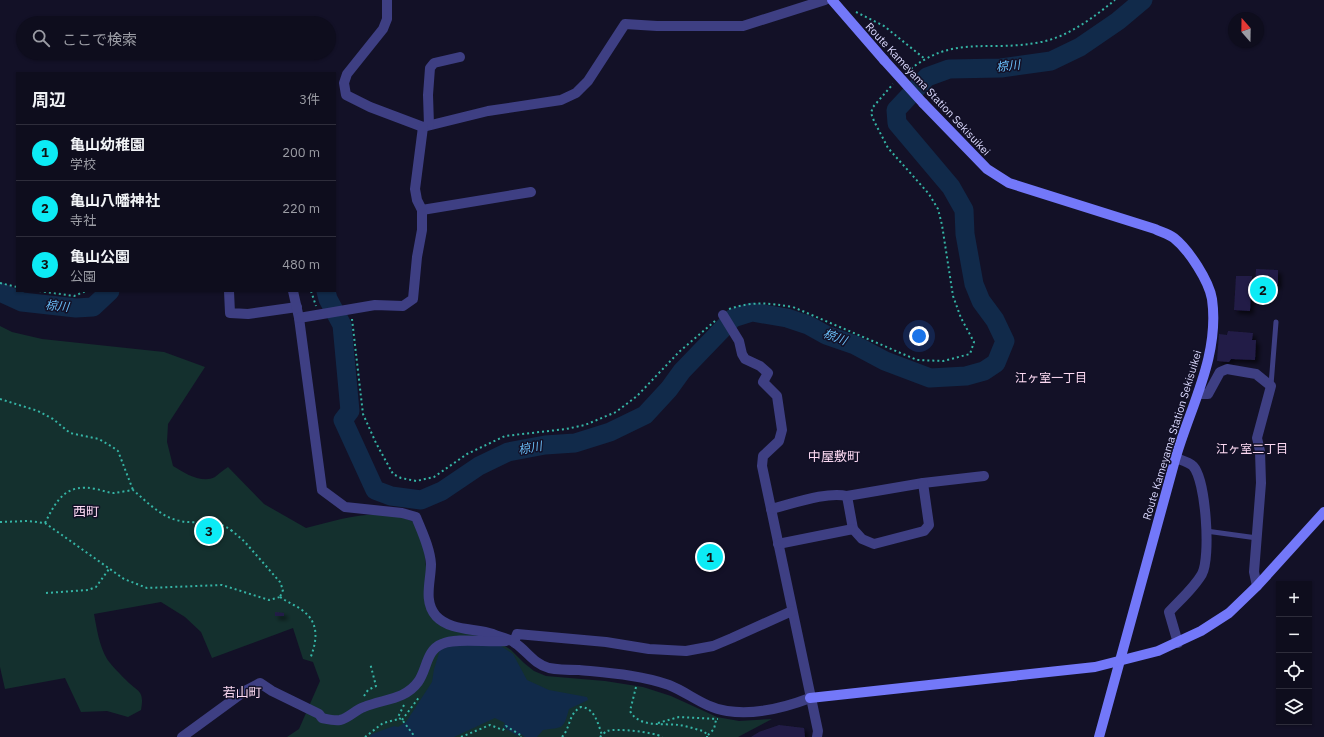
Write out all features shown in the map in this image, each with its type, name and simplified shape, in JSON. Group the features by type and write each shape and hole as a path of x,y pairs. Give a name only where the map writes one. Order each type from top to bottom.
{"main road":[{"name":"Route Kameyama Station Sekisuikei","path":"832,0 923,103 987,169 1008,183 1155,229 1174,238 1190,257 1204,278 1211,297 1212,341 1205,373 1176,458 1099,737"},
{"path":"810,698 1095,666 1158,651 1201,631 1229,613 1257,586 1324,512"}],"street":[{"path":"387,0 387,19 383,29 347,74 344,84 346,95 370,107 426,126 488,111 561,100 576,93 588,81 625,24 671,26 743,26 825,0"},
{"path":"229,292 230,313 248,314 298,312 318,313 375,306 403,306 413,299 417,257 422,230 422,210 417,200 415,189 426,126 430,68 434,63 460,57"},
{"path":"422,210 530,192"},
{"path":"293,292 298,312 322,490 345,507 402,513 416,517 431,563 428,594 435,614 440,620 453,626 479,630 511,641 537,663 547,668 611,673 649,680 670,686 704,704 727,711 755,712 797,703 810,698"},
{"path":"723,315 739,341 742,354 745,359 760,366 768,373 763,382 777,396 782,430 779,441 763,456 762,466 818,731 817,737"},
{"path":"1198,394 1208,394 1220,372 1227,369 1256,374 1271,386 1257,438 1260,451 1261,483 1254,572 1257,586"},
{"path":"1176,458 1192,465 1197,473 1206,521 1206,564 1201,575 1170,612 1178,643"},
{"path":"771,509 820,498 841,495 847,496 923,483 984,476"},
{"path":"847,496 853,529 862,539 874,544 924,531 929,524 923,483"},
{"path":"778,544 853,529"},
{"path":"182,737 260,683 272,691 319,714 322,718 339,720 348,717 366,706 400,697 407,692 418,683 432,651 441,644 454,641 511,641 517,634 686,651 713,646 792,610"}],"lane":[{"path":"1271,386 1276,322"},
{"path":"1206,531 1257,538"}],"path":[{"path":"906,73 925,59 954,48 1042,42 1063,34 1084,22 1115,0"},
{"path":"854,9 859,14 884,26 925,59"},
{"path":"351,308 363,414 379,449 393,474 400,478 416,482 434,477 467,454 505,436 566,429 585,425 616,412 637,396 679,352 729,310 745,303 776,304 808,312 917,360 943,361 970,354 974,342 959,313 953,296 942,225 938,209 929,194 888,148 871,113 873,107 896,81"},
{"path":"0,283 16,287"},
{"path":"46,292 74,296 84,292"},
{"path":"311,292 318,313"},
{"path":"0,399 38,411 53,419 70,433 99,439 111,446 118,451 133,490 166,516 189,522 222,524 244,541 280,582 283,590 280,597"},
{"path":"45,523 55,502 71,490 82,487 114,493 133,490"},
{"path":"0,522 28,521 45,523 124,579 147,588 222,585 269,600 280,597"},
{"path":"46,592 88,590 96,587 109,568"},
{"path":"280,597 310,616 314,624 316,630 314,647 310,659"},
{"path":"366,706 363,698 368,690 376,686 377,683 370,662"},
{"path":"638,682 630,711 639,720 666,725 678,725 703,732 707,736 714,729 716,720"},
{"path":"365,737 384,723 399,718 398,717 401,714 407,692"},
{"path":"562,737 566,732 572,715 581,707 594,713 601,736 613,730 652,733 662,737"},
{"path":"656,723 679,717 716,720 721,718"},
{"path":"399,718 415,737"},
{"path":"461,737 490,724 503,730 506,726 522,736 521,737"}],"green space":[{"path":"0,326 12,332 42,339 164,352 205,367 168,424 167,442 173,466 193,477 204,479 215,477 228,467 264,504 306,528 346,518 374,514 401,517 414,522 424,547 431,616 491,637 511,650 534,671 546,676 605,681 643,687 671,696 717,717 739,721 772,719 738,737 287,737 299,729 320,681 313,662 303,659 293,628 212,658 201,632 185,617 161,602 94,614 104,654 116,670 141,694 141,710 128,717 107,711 81,712 65,678 5,689 0,667"}],"water":[{"path":"498,644 513,654 527,680 549,690 587,697 588,700 569,709 562,726 559,728 543,730 537,737 525,737 521,734 518,736 503,727 505,723 495,718 454,737 369,737 372,734 394,726 398,727 406,722 432,682 434,669 440,650 452,645"}],"building":[{"path":"1256,269 1278,270 1278,285 1255,284"},
{"path":"1236,276 1252,276 1250,311 1234,310"},
{"path":"1228,331 1253,333 1252,340 1256,340 1255,360 1231,359 1229,362 1217,361 1219,334 1227,335"},
{"path":"275,612 284,613 284,616 275,616"},
{"path":"779,725 804,728 805,737 751,737 759,732"}],"waterway":[{"name":"椋川","path":"326,292 328,299 342,325 350,411 343,420 375,490 391,496 421,500 442,491 479,466 508,452 545,445 575,443 610,432 645,415 669,389 682,371 733,318 752,312 787,318 808,325 826,335 855,345 885,361 930,378 966,376 984,371 996,363 1005,341 995,320 981,301 974,284 965,234 964,210 951,187 897,123 896,110 927,77 949,69 1001,68 1051,61 1080,47 1118,21 1143,0"},
{"name":"椋川","path":"0,292 22,302 76,308 93,307 109,292"}],"place":[{"name":"亀山八幡神社","path":"1263,290"},
{"name":"亀山公園","path":"209,531"},
{"name":"亀山幼稚園","path":"710,557"}],"district":[{"name":"江ヶ室一丁目","path":"1051,378"},
{"name":"江ヶ室二丁目","path":"1252,449"},
{"name":"中屋敷町","path":"834,456"},
{"name":"西町","path":"86,511"},
{"name":"若山町","path":"242,692"}]}
